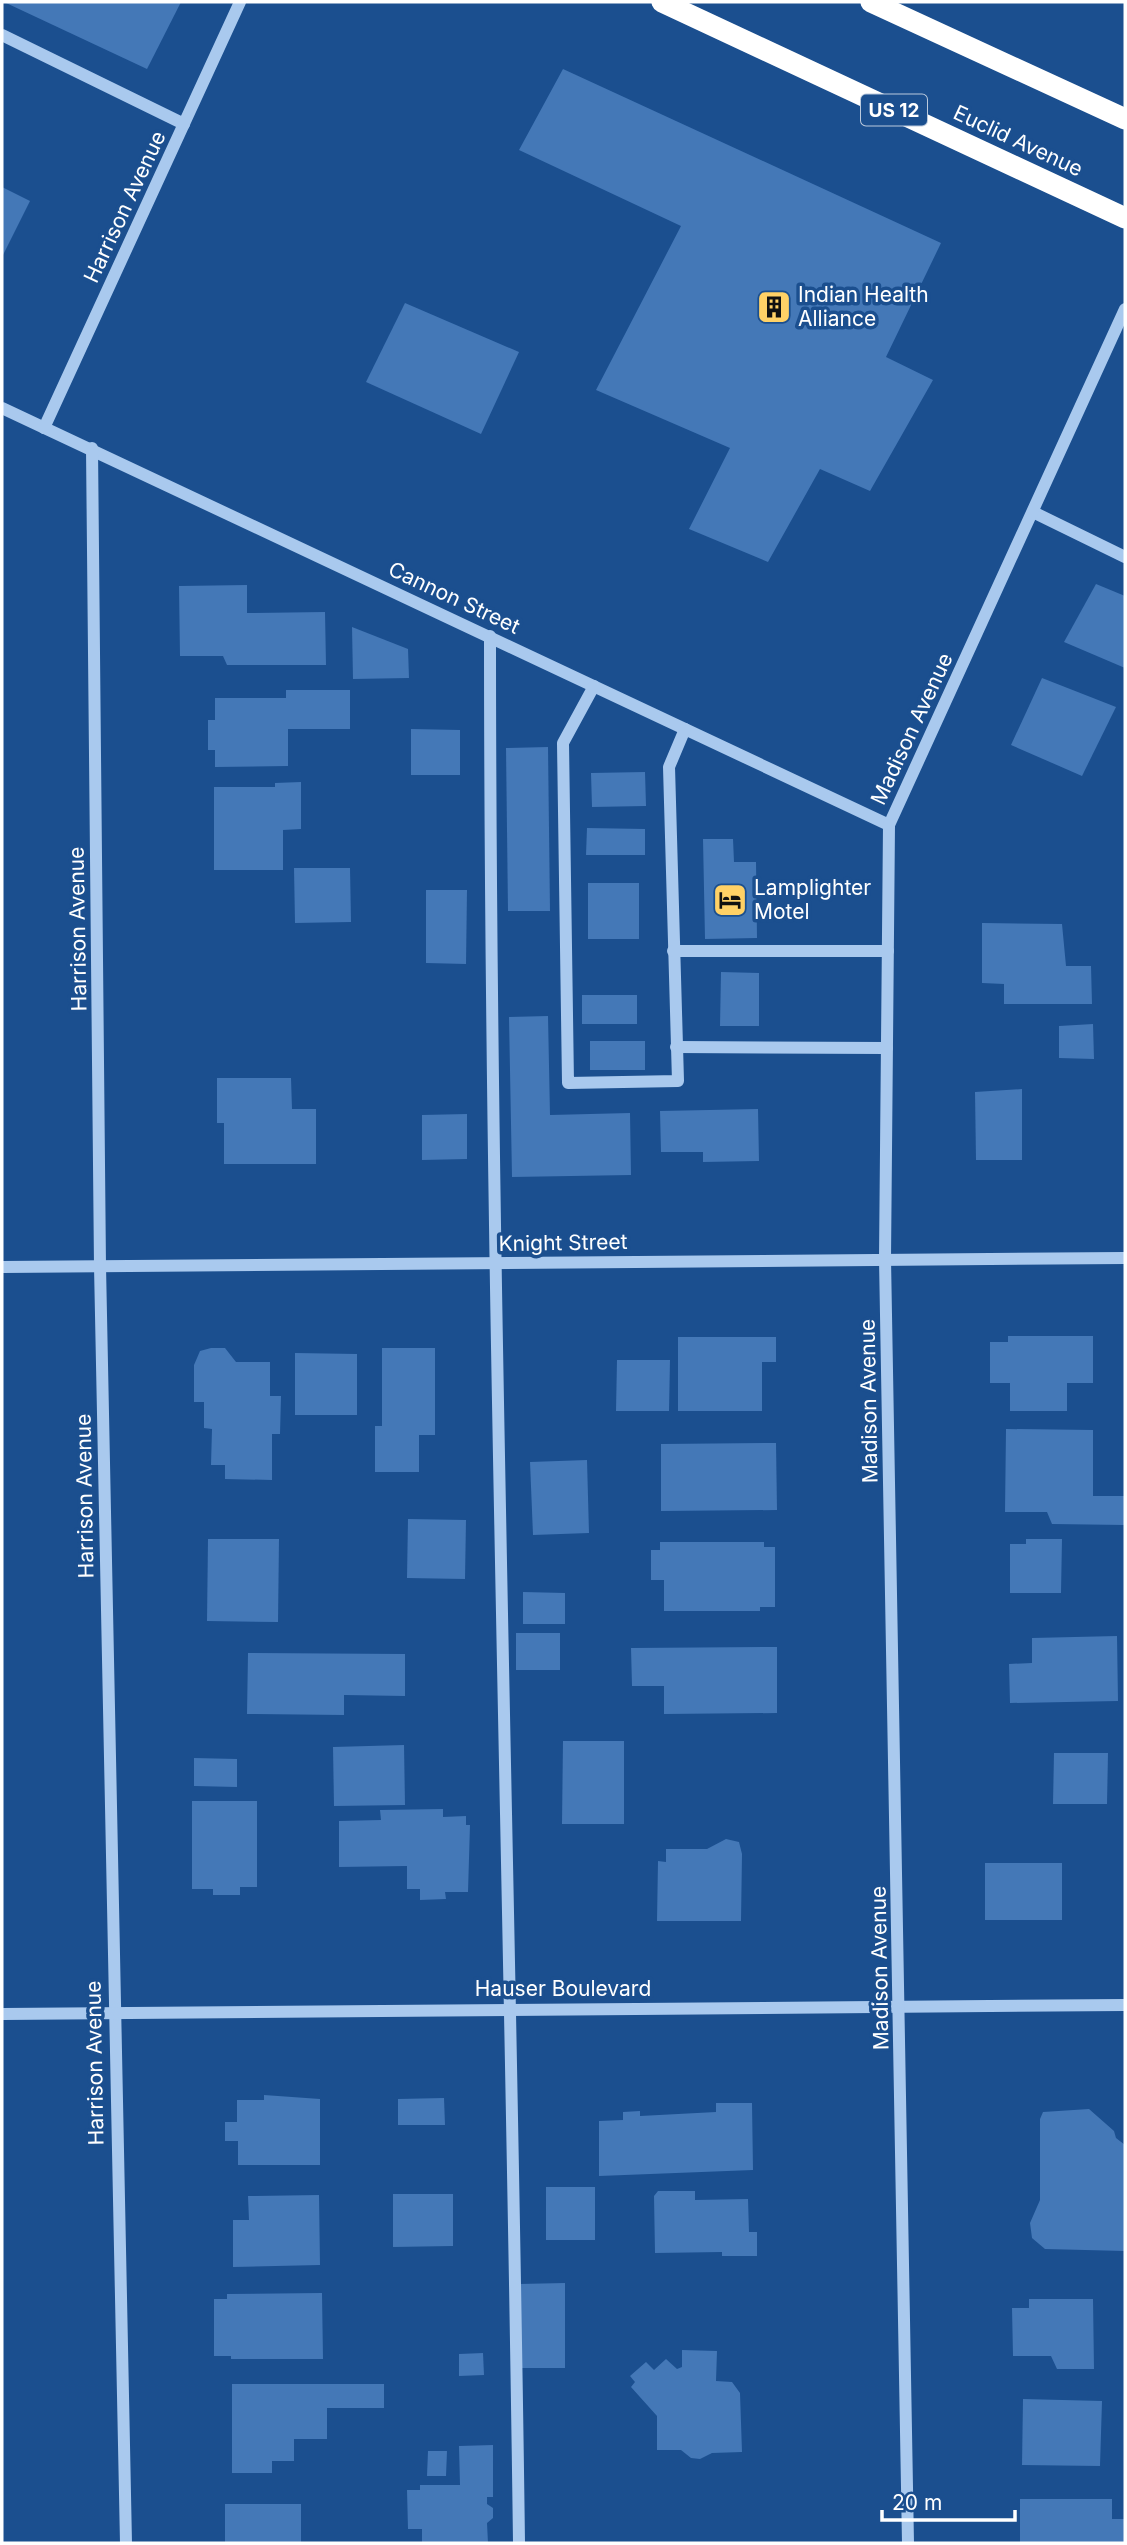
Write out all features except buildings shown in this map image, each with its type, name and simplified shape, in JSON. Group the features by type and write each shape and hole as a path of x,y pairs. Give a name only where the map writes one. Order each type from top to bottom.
{"highway":[{"name":"Euclid Avenue","path":"663,2 1125,218"},
{"path":"871,2 1125,119"}],"street":[{"name":"Harrison Avenue","path":"44,428 240,2"},
{"path":"2,35 184,124"},
{"name":"Madison Avenue","path":"908,2543 901,2006 885,1259 889,825 1125,309"},
{"name":"Cannon Street","path":"2,408 889,825"},
{"name":"Harrison Avenue","path":"92,449 100,1266 113,2012 126,2543"},
{"path":"1033,512 1125,557"},
{"path":"490,636 494,1263 512,2009 519,2543"},
{"path":"594,686 563,743 568,1083 678,1080 669,767 685,729"},
{"path":"673,951 888,951"},
{"path":"676,1047 887,1048"},
{"name":"Knight Street","path":"2,1267 1125,1258"},
{"name":"Hauser Boulevard","path":"2,2014 1125,2005"}],"place":[{"name":"Indian Health Alliance","path":"774,307"},
{"name":"Lamplighter Motel","path":"730,900"}]}
